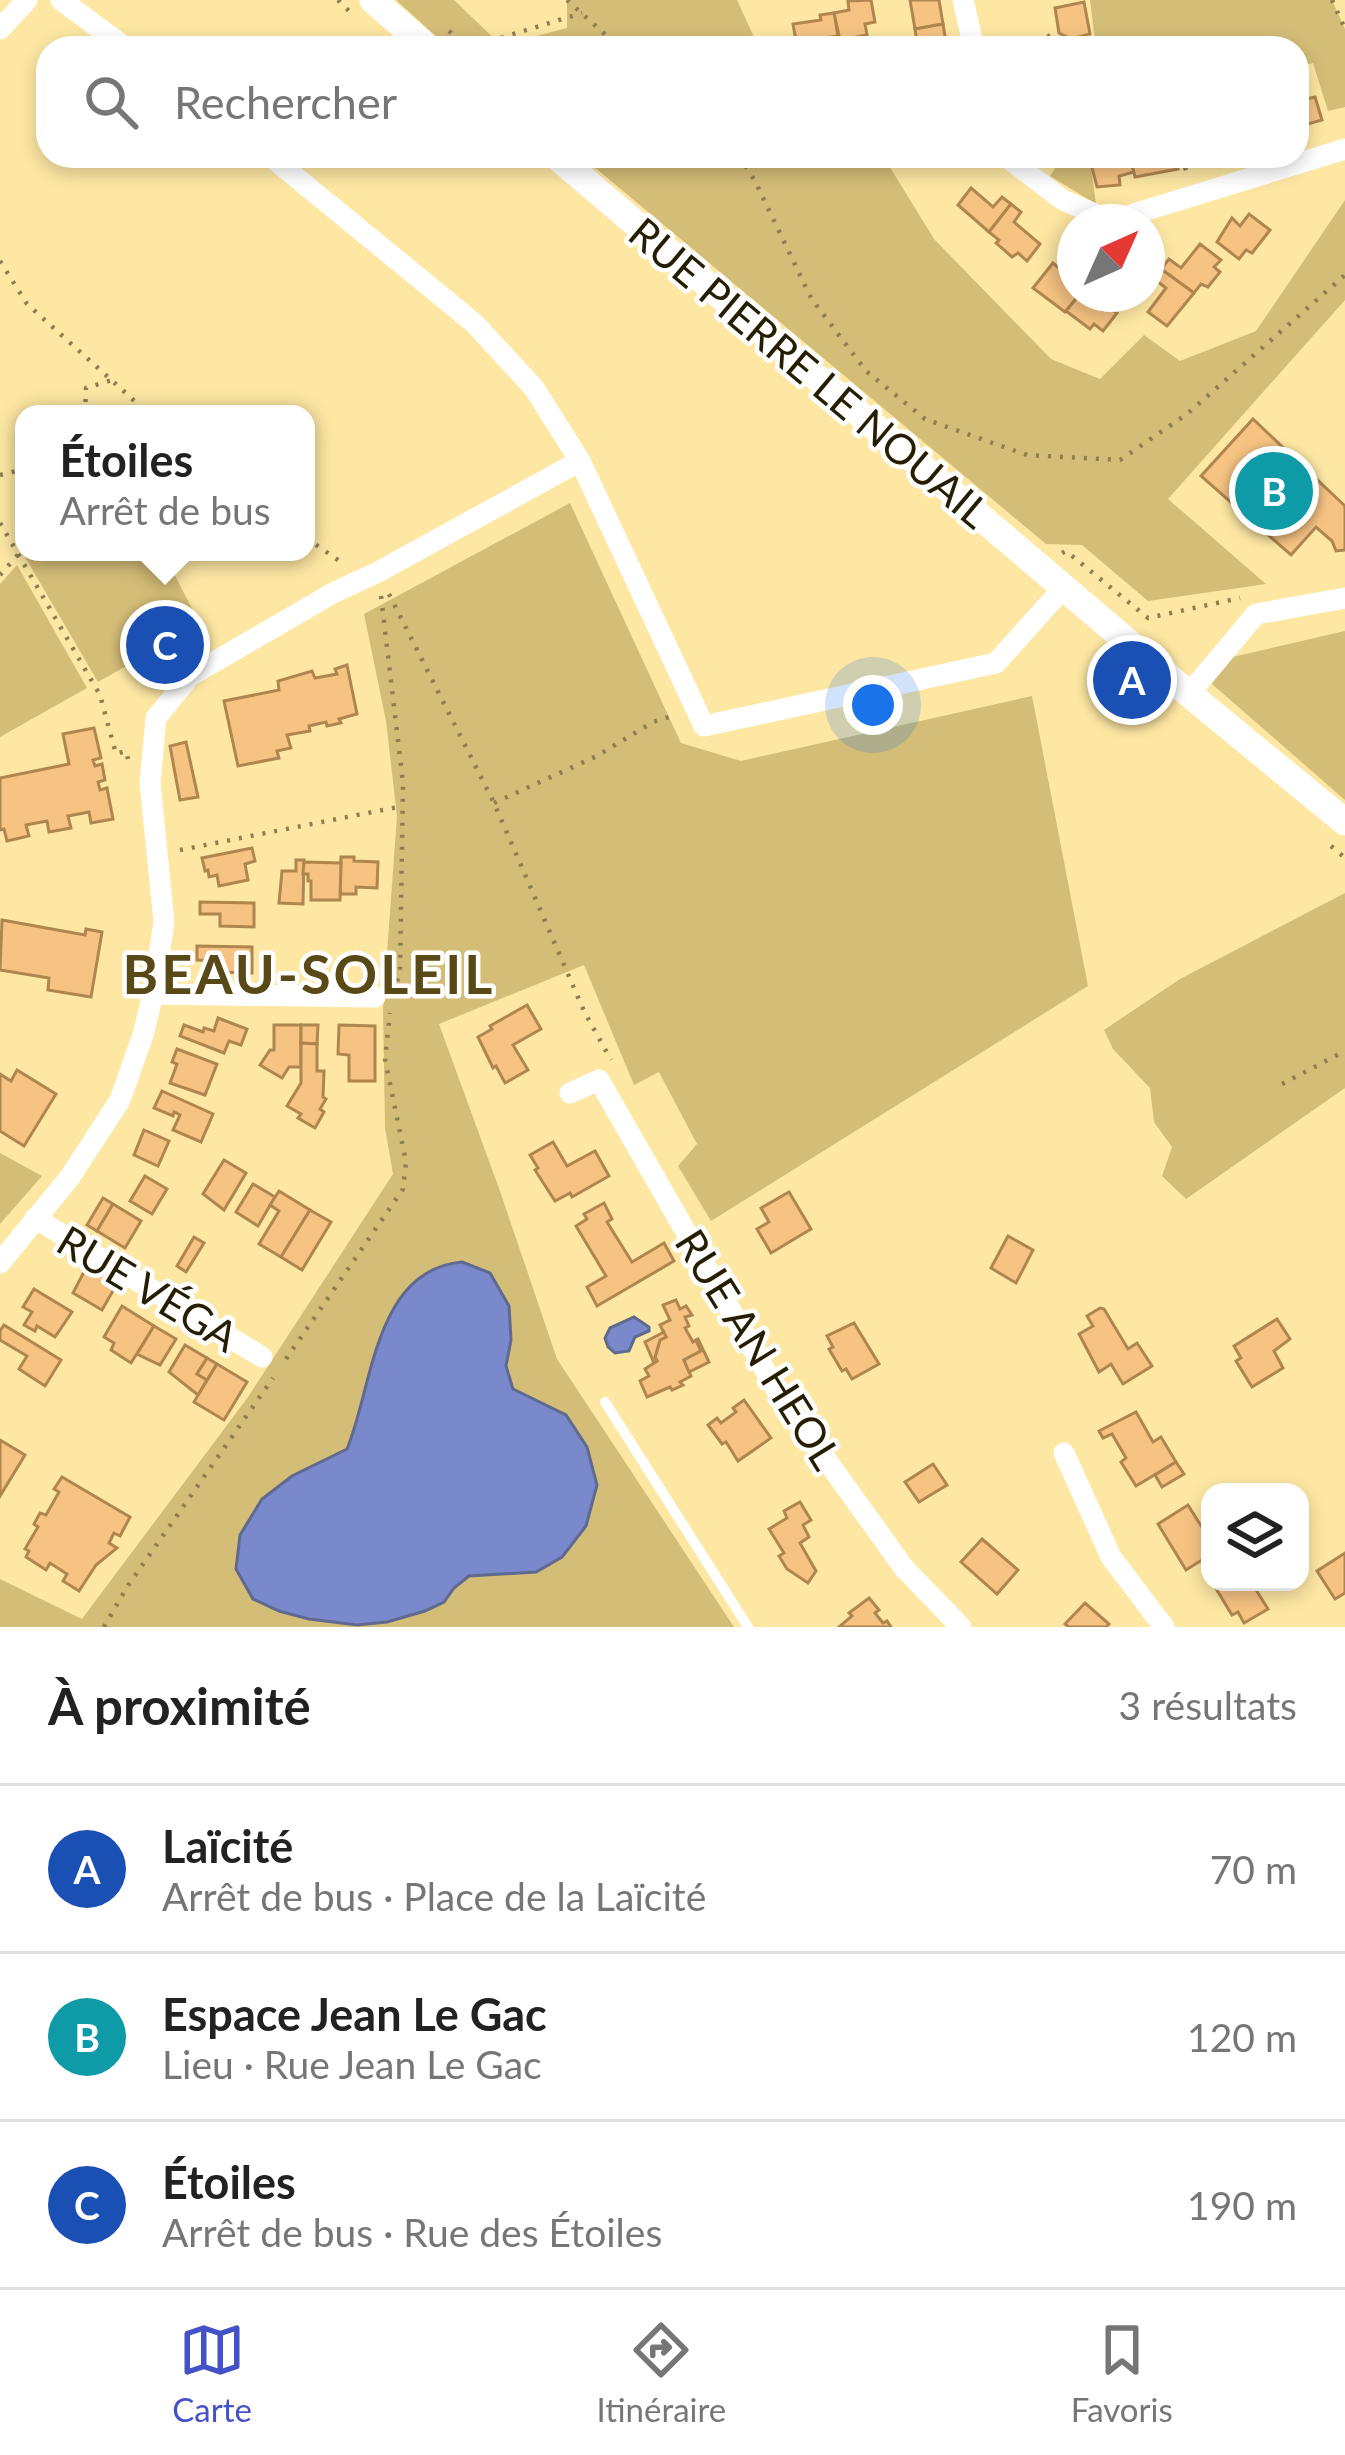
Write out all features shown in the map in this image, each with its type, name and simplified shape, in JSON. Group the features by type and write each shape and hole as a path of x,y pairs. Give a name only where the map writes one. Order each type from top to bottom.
{"street":[{"path":"0,28 27,0"},
{"path":"61,0 110,36"},
{"path":"373,0 434,36"},
{"path":"963,0 971,36"},
{"path":"1309,160 1345,149"},
{"path":"285,168 474,323 534,388 580,461 704,726 996,663 1065,586"},
{"name":"RUE PIERRE LE NOUAIL","path":"570,168 1190,694"},
{"path":"1021,168 1063,200 1111,221 1283,168"},
{"path":"0,1263 70,1177 120,1100 142,1035 164,922 150,783 156,718 190,676 580,461"},
{"path":"1345,598 1256,614 1190,694 1345,822"},
{"path":"153,994 375,997"},
{"name":"RUE AN HEOL","path":"570,1093 599,1080 777,1391 904,1568 961,1627"},
{"name":"RUE VÉGA","path":"35,1218 262,1357"},
{"path":"1064,1453 1111,1556 1164,1627"}],"lane":[{"path":"605,1402 748,1627"}],"path":[{"path":"566,0 607,36"},
{"path":"1332,0 1345,29"},
{"path":"508,36 582,14"},
{"path":"747,168 811,298 866,371 925,418 1027,455 1120,460 1187,414 1345,275"},
{"path":"0,261 27,304 139,405"},
{"path":"86,405 86,388 112,380"},
{"path":"315,543 370,575 494,803 584,1011 614,1066"},
{"path":"1036,562 1066,551 1148,619 1257,594"},
{"path":"22,561 100,695 116,754 126,751 130,771"},
{"path":"104,1627 403,1189 406,1162 385,1059 391,1001 400,972 403,783 370,575"},
{"path":"494,803 597,756 653,722 675,715 704,726"},
{"path":"158,856 403,806"},
{"path":"1282,1084 1345,1051"}],"shaded area":[{"path":"396,0 454,0 492,36 436,36"},
{"path":"567,0 737,0 754,36 536,36 567,28"},
{"path":"1090,0 1332,0 1345,29 1345,107 1328,111 1313,63 1309,64 1309,36 1094,36"},
{"path":"595,168 891,168 934,239 1051,359 1100,379 1144,335 1180,361 1256,331 1345,200 1345,300 1168,499 1266,584 1148,601 1082,545 1046,544"},
{"path":"1055,168 1091,168 1096,204 1050,176"},
{"path":"570,503 681,743 741,761 1032,696 1088,986 711,1221 678,1166 697,1144 659,1072 634,1085 584,965 439,1024 557,1359 734,1627 0,1627 0,1579 82,1619 248,1397 393,1174 385,1128 383,1008 397,816 386,721 364,614"},
{"path":"27,561 164,561 170,566 200,624 98,682"},
{"path":"17,565 87,688 0,737 0,584"},
{"path":"1345,631 1345,800 1212,684 1224,659"},
{"path":"1345,893 1345,1088 1186,1199 1162,1176 1172,1147 1154,1122 1150,1088 1113,1049 1104,1030 1180,979"},
{"path":"0,1153 42,1176 0,1224"}],"water":[{"path":"462,1262 490,1273 509,1306 511,1340 506,1366 513,1389 566,1415 587,1447 597,1485 586,1526 562,1557 536,1572 469,1576 444,1602 387,1622 357,1625 309,1619 253,1599 236,1569 240,1535 262,1499 292,1476 347,1449 381,1335 394,1308 411,1286 433,1270"},
{"path":"634,1317 649,1331 635,1337 629,1351 615,1353 605,1338 610,1328"}],"building":[{"path":"871,0 875,22 865,24 867,35 839,36 834,13 849,10 848,1"},
{"path":"910,0 939,0 943,24 915,29"},
{"path":"1084,2 1090,34 1059,33 1055,8"},
{"path":"834,13 838,36 795,36 793,24 821,20 820,15"},
{"path":"943,24 945,36 916,36 915,29"},
{"path":"1315,97 1322,120 1309,124 1309,98"},
{"path":"1092,168 1133,168 1134,172 1119,176 1120,185 1097,187"},
{"path":"1133,168 1178,169 1135,177"},
{"path":"971,188 993,207 1002,197 1011,204 989,232 958,205"},
{"path":"1011,204 1021,212 1014,222 1040,244 1027,261 1018,253 1012,257 989,232"},
{"path":"1249,214 1270,230 1252,253 1246,250 1239,259 1217,242 1232,218 1240,226"},
{"path":"1200,244 1221,260 1214,267 1220,272 1208,287 1201,284 1194,293 1165,272 1165,264 1169,259 1181,268"},
{"path":"1053,263 1057,266 1057,306 1033,288"},
{"path":"1165,272 1194,293 1167,326 1148,312 1165,312"},
{"path":"1067,312 1117,313 1103,331 1094,324 1090,329"},
{"path":"1253,419 1345,506 1345,550 1336,551 1316,527 1291,555 1201,476"},
{"path":"347,665 357,714 339,719 341,723 327,726 326,722 287,735 291,748 277,751 279,758 238,766 224,701 279,690 278,681 312,671 315,678 337,674 335,669"},
{"path":"94,728 101,758 93,760 95,766 102,764 105,780 98,782 100,790 107,788 113,819 91,823 89,812 68,816 71,828 49,832 47,821 26,825 29,836 7,841 4,829 0,830 0,778 69,764 63,734"},
{"path":"186,742 198,797 180,800 170,746"},
{"path":"252,848 255,861 245,864 248,880 219,886 217,875 209,877 205,871 202,858"},
{"path":"341,857 378,862 377,888 356,887 356,894 340,894"},
{"path":"296,860 304,860 303,904 279,903 282,871 296,871"},
{"path":"304,862 341,863 340,900 311,900"},
{"path":"200,902 254,903 254,927 220,926 220,914 200,914"},
{"path":"2,920 85,935 86,929 102,932 91,997 48,990 49,978 0,970"},
{"path":"197,946 252,947 252,973 219,972 219,961 197,960"},
{"path":"527,1005 541,1029 513,1045 528,1070 505,1083 478,1037"},
{"path":"218,1018 247,1029 241,1045 229,1041 224,1053 180,1036 184,1025 214,1031"},
{"path":"274,1025 301,1025 301,1067 289,1067 282,1078 260,1065 274,1050"},
{"path":"301,1025 318,1025 317,1044 301,1043"},
{"path":"339,1025 375,1026 375,1081 349,1081 349,1055 338,1054"},
{"path":"301,1043 317,1044 317,1071 324,1071 326,1099 320,1109 324,1112 315,1128 287,1106 301,1083"},
{"path":"177,1049 217,1064 205,1095 170,1083"},
{"path":"17,1070 56,1094 24,1146 0,1131 0,1074 11,1081"},
{"path":"162,1091 213,1114 201,1142 173,1130 180,1115 154,1108"},
{"path":"144,1130 169,1141 158,1166 134,1155"},
{"path":"553,1142 567,1166 595,1151 609,1176 555,1201 530,1155"},
{"path":"224,1160 246,1173 224,1210 203,1194"},
{"path":"145,1176 167,1189 152,1214 130,1201"},
{"path":"253,1184 275,1197 258,1226 236,1212"},
{"path":"279,1191 310,1210 281,1257 259,1244 279,1211 270,1205"},
{"path":"789,1192 811,1229 771,1253 757,1229 769,1222 761,1208"},
{"path":"103,1198 113,1204 97,1231 87,1225"},
{"path":"604,1203 612,1219 607,1222 632,1262 664,1243 674,1261 597,1306 587,1287 606,1276 576,1226 587,1219 584,1214"},
{"path":"113,1204 141,1221 125,1248 97,1231"},
{"path":"310,1210 331,1222 302,1270 281,1257"},
{"path":"1008,1236 1033,1250 1016,1283 991,1268"},
{"path":"194,1237 204,1243 186,1272 177,1266"},
{"path":"88,1264 118,1282 102,1310 73,1293"},
{"path":"34,1289 72,1312 55,1337 37,1326 35,1331 24,1325 32,1312 23,1307"},
{"path":"676,1300 680,1309 686,1306 692,1315 685,1317 689,1326 685,1328 701,1351 684,1360 691,1376 680,1382 683,1385 647,1397 640,1381 649,1376 645,1369 657,1361 660,1340 666,1337 660,1325 670,1320 663,1305"},
{"path":"122,1306 154,1326 131,1363 111,1350 114,1343 104,1337"},
{"path":"1100,1308 1128,1349 1137,1343 1152,1366 1123,1384 1111,1364 1099,1372 1079,1334 1093,1326 1087,1316"},
{"path":"1277,1319 1290,1339 1274,1351 1283,1368 1252,1387 1236,1361 1241,1358 1234,1346"},
{"path":"854,1323 879,1364 852,1379 829,1349 833,1347 827,1336"},
{"path":"4,1325 61,1360 45,1386 19,1369 27,1356 0,1340"},
{"path":"154,1326 176,1339 160,1365 137,1354"},
{"path":"664,1332 666,1337 660,1340 654,1363 645,1342"},
{"path":"698,1339 709,1362 689,1372 684,1360 701,1351"},
{"path":"185,1345 207,1358 197,1374 207,1380 198,1395 169,1372"},
{"path":"207,1358 217,1364 207,1380 197,1374"},
{"path":"217,1364 247,1382 224,1420 194,1402"},
{"path":"744,1400 771,1438 738,1461 708,1425 717,1418 721,1423"},
{"path":"1136,1412 1153,1442 1161,1437 1176,1462 1136,1486 1112,1434 1103,1438 1099,1431"},
{"path":"0,1440 25,1455 0,1496"},
{"path":"1176,1462 1184,1474 1162,1487 1155,1475"},
{"path":"933,1464 947,1485 919,1502 905,1482"},
{"path":"62,1477 130,1517 120,1536 114,1533 109,1543 117,1548 96,1565 79,1591 63,1581 67,1574 50,1563 46,1570 26,1557 29,1551 25,1549 38,1527 34,1524 40,1513 46,1515"},
{"path":"800,1502 811,1520 803,1525 809,1537 800,1543 816,1571 808,1583 787,1569 779,1556 784,1553 769,1529 787,1518 784,1511"},
{"path":"1188,1505 1201,1526 1201,1561 1186,1570 1158,1524"},
{"path":"982,1539 1018,1570 997,1594 961,1562"},
{"path":"1345,1553 1345,1593 1335,1599 1317,1571"},
{"path":"1217,1591 1257,1591 1268,1609 1244,1623 1238,1612 1232,1615"},
{"path":"869,1598 879,1610 875,1613 891,1627 839,1627 852,1616 849,1613"},
{"path":"1085,1603 1109,1624 1106,1627 1065,1624"}],"place":[{"name":"Espace Jean Le Gac","path":"1274,491"},
{"name":"Étoiles","path":"165,645"},
{"name":"Laïcité","path":"1132,680"}],"district":[{"name":"BEAU-SOLEIL","path":"309,973"}]}
